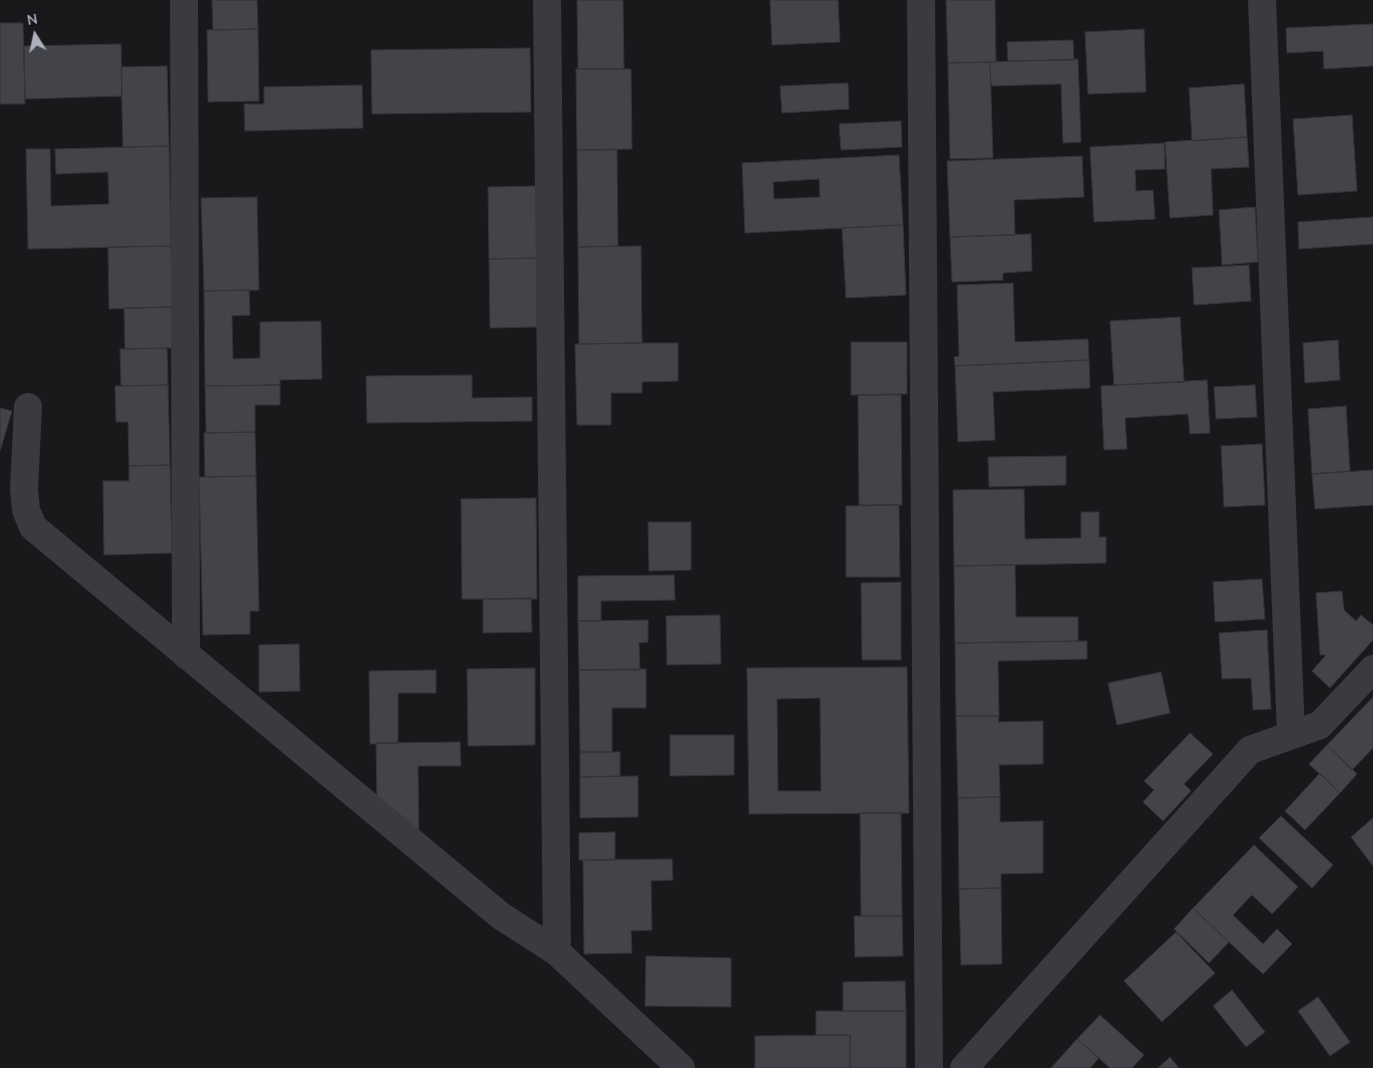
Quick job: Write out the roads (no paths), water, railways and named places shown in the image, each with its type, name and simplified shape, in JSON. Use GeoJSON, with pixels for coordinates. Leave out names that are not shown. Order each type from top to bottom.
{"type":"FeatureCollection","features":[{"type":"Feature","properties":{"kind":"street"},"geometry":{"type":"LineString","coordinates":[[184,0],[186,655]]}},
{"type":"Feature","properties":{"kind":"street"},"geometry":{"type":"LineString","coordinates":[[547,0],[557,952]]}},
{"type":"Feature","properties":{"kind":"street"},"geometry":{"type":"LineString","coordinates":[[922,0],[929,1068]]}},
{"type":"Feature","properties":{"kind":"street"},"geometry":{"type":"LineString","coordinates":[[1262,0],[1291,735]]}},
{"type":"Feature","properties":{"kind":"street"},"geometry":{"type":"LineString","coordinates":[[28,407],[24,489],[26,510],[34,527],[501,916],[557,952],[681,1068]]}},
{"type":"Feature","properties":{"kind":"street"},"geometry":{"type":"LineString","coordinates":[[964,1068],[1250,750],[1320,725],[1373,668]]}}]}
